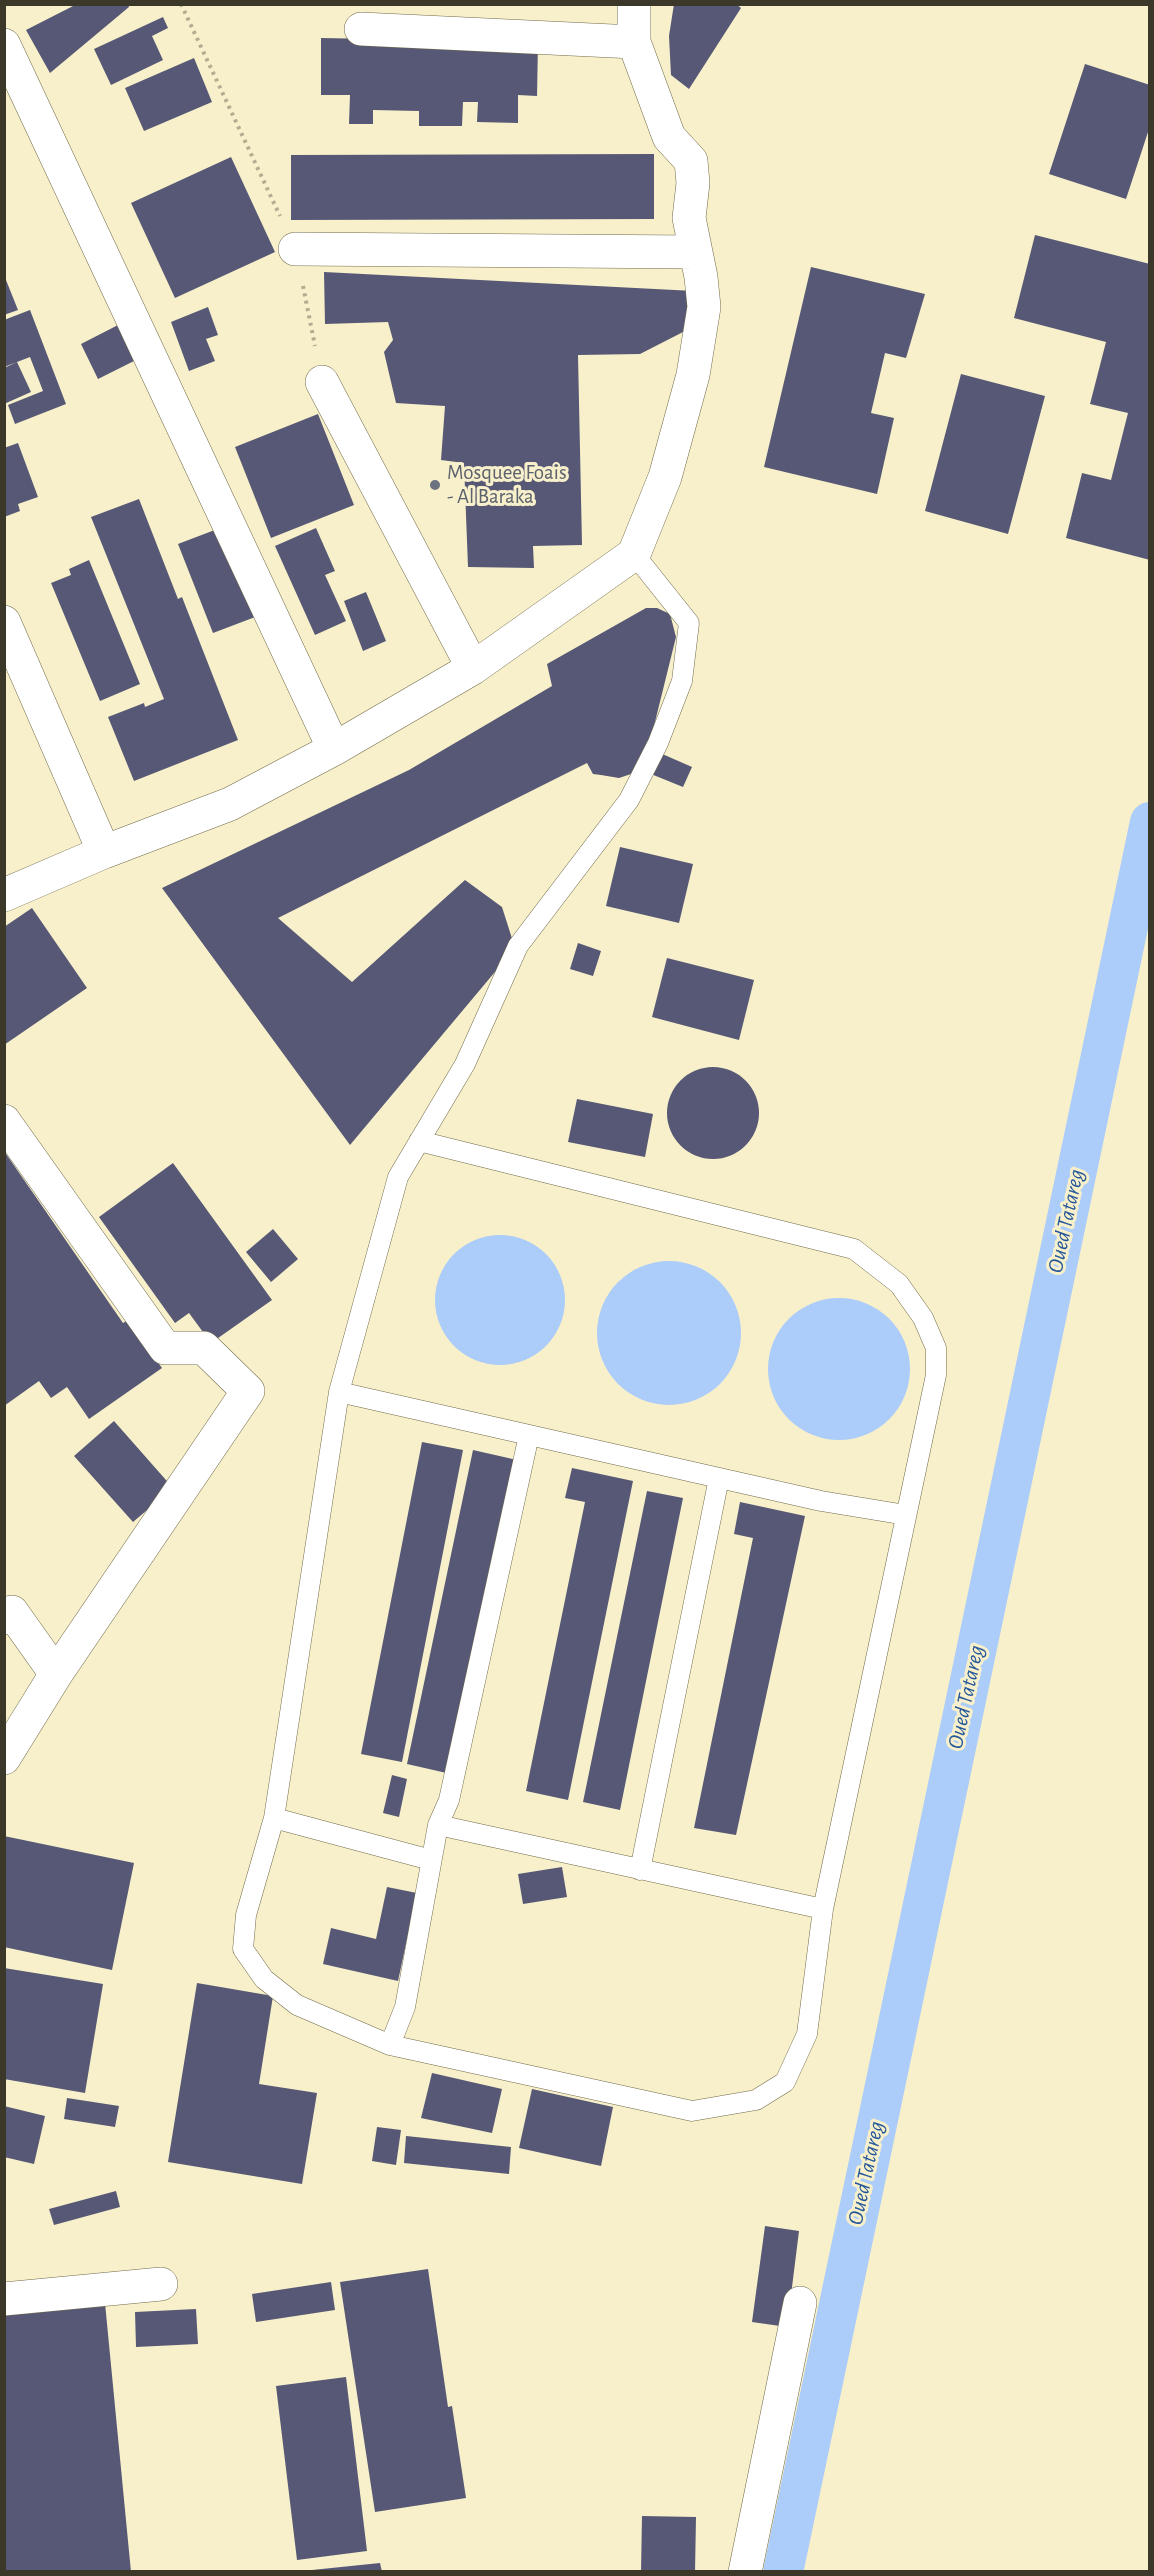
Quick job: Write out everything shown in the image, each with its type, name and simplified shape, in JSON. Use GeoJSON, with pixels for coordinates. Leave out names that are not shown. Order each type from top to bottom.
{"type":"FeatureCollection","features":[{"type":"Feature","properties":{"kind":"street"},"geometry":{"type":"LineString","coordinates":[[4,895],[105,852],[230,804],[334,749],[473,668],[634,554],[664,477],[693,375],[704,307],[701,277],[689,218],[693,183],[691,162],[669,137],[634,42],[634,4]]}},
{"type":"Feature","properties":{"kind":"street"},"geometry":{"type":"LineString","coordinates":[[361,29],[634,42]]}},
{"type":"Feature","properties":{"kind":"street"},"geometry":{"type":"LineString","coordinates":[[4,45],[334,749]]}},
{"type":"Feature","properties":{"kind":"street"},"geometry":{"type":"LineString","coordinates":[[295,249],[696,252]]}},
{"type":"Feature","properties":{"kind":"street"},"geometry":{"type":"LineString","coordinates":[[322,382],[473,668]]}},
{"type":"Feature","properties":{"kind":"street"},"geometry":{"type":"LineString","coordinates":[[4,622],[105,852]]}},
{"type":"Feature","properties":{"kind":"street"},"geometry":{"type":"LineString","coordinates":[[4,1121],[165,1348],[204,1348],[248,1391],[56,1674],[4,1758]]}},
{"type":"Feature","properties":{"kind":"street"},"geometry":{"type":"LineString","coordinates":[[4,1618],[12,1612],[56,1674]]}},
{"type":"Feature","properties":{"kind":"street"},"geometry":{"type":"LineString","coordinates":[[4,2299],[161,2284]]}},
{"type":"Feature","properties":{"kind":"street"},"geometry":{"type":"LineString","coordinates":[[746,2571],[800,2303]]}},
{"type":"Feature","properties":{"kind":"lane"},"geometry":{"type":"LineString","coordinates":[[419,1141],[854,1249],[899,1284],[923,1318],[936,1348],[936,1374],[823,1909],[807,2034],[785,2082],[756,2100],[692,2110],[390,2045],[297,2005],[264,1979],[243,1949],[246,1915],[274,1818],[339,1392],[398,1177],[419,1141],[465,1064],[518,946],[629,800],[658,743],[682,681],[689,623],[634,554]]}},
{"type":"Feature","properties":{"kind":"lane"},"geometry":{"type":"LineString","coordinates":[[339,1392],[821,1501],[906,1515]]}},
{"type":"Feature","properties":{"kind":"lane"},"geometry":{"type":"LineString","coordinates":[[390,2045],[405,2007],[438,1825],[449,1800],[529,1435]]}},
{"type":"Feature","properties":{"kind":"lane"},"geometry":{"type":"LineString","coordinates":[[640,1870],[719,1478]]}},
{"type":"Feature","properties":{"kind":"lane"},"geometry":{"type":"LineString","coordinates":[[274,1818],[431,1860]]}},
{"type":"Feature","properties":{"kind":"lane"},"geometry":{"type":"LineString","coordinates":[[438,1825],[823,1909]]}},
{"type":"Feature","properties":{"kind":"path"},"geometry":{"type":"LineString","coordinates":[[181,4],[295,249],[322,382]]}},
{"type":"Feature","properties":{"kind":"water"},"geometry":{"type":"Polygon","coordinates":[[[500,1235],[525,1240],[546,1254],[560,1275],[565,1300],[560,1325],[546,1346],[525,1360],[500,1365],[475,1360],[454,1346],[440,1325],[435,1300],[440,1275],[454,1254],[475,1240],[500,1235]]]}},
{"type":"Feature","properties":{"kind":"water"},"geometry":{"type":"Polygon","coordinates":[[[669,1261],[697,1266],[720,1282],[736,1305],[741,1333],[736,1361],[720,1384],[697,1400],[669,1405],[641,1400],[618,1384],[602,1361],[597,1333],[602,1305],[618,1282],[641,1266],[669,1261]]]}},
{"type":"Feature","properties":{"kind":"water"},"geometry":{"type":"Polygon","coordinates":[[[839,1298],[866,1303],[889,1319],[905,1342],[910,1369],[905,1396],[889,1419],[866,1435],[839,1440],[812,1435],[789,1419],[773,1396],[768,1369],[773,1342],[789,1319],[812,1303],[839,1298]]]}},
{"type":"Feature","properties":{"kind":"building"},"geometry":{"type":"Polygon","coordinates":[[[77,4],[128,4],[129,7],[50,73],[26,30],[77,4]]]}},
{"type":"Feature","properties":{"kind":"building"},"geometry":{"type":"Polygon","coordinates":[[[674,4],[736,4],[741,8],[689,89],[671,75],[669,36],[674,4]]]}},
{"type":"Feature","properties":{"kind":"building"},"geometry":{"type":"Polygon","coordinates":[[[163,17],[168,28],[152,36],[163,60],[111,85],[94,49],[163,17]]]}},
{"type":"Feature","properties":{"kind":"building"},"geometry":{"type":"Polygon","coordinates":[[[321,38],[538,42],[537,96],[518,95],[518,123],[477,122],[478,102],[463,102],[462,126],[419,126],[419,111],[373,110],[373,124],[349,124],[350,95],[321,95],[321,38]]]}},
{"type":"Feature","properties":{"kind":"building"},"geometry":{"type":"Polygon","coordinates":[[[194,58],[212,102],[144,131],[125,88],[194,58]]]}},
{"type":"Feature","properties":{"kind":"building"},"geometry":{"type":"Polygon","coordinates":[[[1085,64],[1150,85],[1150,126],[1126,199],[1049,174],[1085,64]]]}},
{"type":"Feature","properties":{"kind":"building"},"geometry":{"type":"Polygon","coordinates":[[[654,154],[654,219],[291,220],[291,155],[654,154]]]}},
{"type":"Feature","properties":{"kind":"building"},"geometry":{"type":"Polygon","coordinates":[[[231,157],[275,252],[175,298],[131,203],[231,157]]]}},
{"type":"Feature","properties":{"kind":"building"},"geometry":{"type":"Polygon","coordinates":[[[1035,235],[1150,264],[1150,560],[1066,538],[1082,473],[1111,480],[1128,413],[1090,404],[1106,342],[1014,318],[1035,235]]]}},
{"type":"Feature","properties":{"kind":"building"},"geometry":{"type":"Polygon","coordinates":[[[811,267],[925,294],[906,358],[885,353],[871,413],[894,418],[877,494],[764,467],[811,267]]]}},
{"type":"Feature","properties":{"kind":"building"},"geometry":{"type":"Polygon","coordinates":[[[324,272],[694,291],[685,331],[640,354],[578,355],[582,545],[533,546],[534,568],[468,567],[464,463],[441,460],[445,406],[396,403],[384,352],[393,340],[388,322],[325,324],[324,272]]]}},
{"type":"Feature","properties":{"kind":"building"},"geometry":{"type":"Polygon","coordinates":[[[4,275],[18,310],[4,315],[4,275]]]}},
{"type":"Feature","properties":{"kind":"building"},"geometry":{"type":"Polygon","coordinates":[[[208,307],[218,335],[206,339],[215,361],[189,371],[171,322],[208,307]]]}},
{"type":"Feature","properties":{"kind":"building"},"geometry":{"type":"Polygon","coordinates":[[[30,310],[66,404],[15,424],[8,405],[43,391],[30,357],[4,367],[4,320],[30,310]]]}},
{"type":"Feature","properties":{"kind":"building"},"geometry":{"type":"Polygon","coordinates":[[[120,324],[138,359],[98,379],[81,344],[120,324]]]}},
{"type":"Feature","properties":{"kind":"building"},"geometry":{"type":"Polygon","coordinates":[[[17,362],[31,392],[4,404],[4,368],[17,362]]]}},
{"type":"Feature","properties":{"kind":"building"},"geometry":{"type":"Polygon","coordinates":[[[961,374],[1045,396],[1008,534],[925,511],[961,374]]]}},
{"type":"Feature","properties":{"kind":"building"},"geometry":{"type":"Polygon","coordinates":[[[318,414],[354,505],[271,538],[235,447],[318,414]]]}},
{"type":"Feature","properties":{"kind":"building"},"geometry":{"type":"Polygon","coordinates":[[[18,443],[38,497],[18,504],[20,511],[4,517],[4,448],[18,443]]]}},
{"type":"Feature","properties":{"kind":"building"},"geometry":{"type":"Polygon","coordinates":[[[139,499],[178,599],[182,597],[238,740],[134,781],[108,717],[144,703],[145,707],[164,699],[91,517],[139,499]]]}},
{"type":"Feature","properties":{"kind":"building"},"geometry":{"type":"Polygon","coordinates":[[[220,528],[263,614],[213,633],[178,544],[220,528]]]}},
{"type":"Feature","properties":{"kind":"building"},"geometry":{"type":"Polygon","coordinates":[[[316,528],[335,571],[325,575],[346,621],[315,635],[275,546],[316,528]]]}},
{"type":"Feature","properties":{"kind":"building"},"geometry":{"type":"Polygon","coordinates":[[[89,560],[140,684],[100,701],[51,583],[71,575],[69,569],[89,560]]]}},
{"type":"Feature","properties":{"kind":"building"},"geometry":{"type":"Polygon","coordinates":[[[366,592],[386,641],[363,651],[344,601],[366,592]]]}},
{"type":"Feature","properties":{"kind":"building"},"geometry":{"type":"Polygon","coordinates":[[[646,608],[657,608],[670,614],[676,637],[653,730],[649,760],[634,773],[619,778],[593,774],[587,763],[278,918],[352,982],[465,880],[502,907],[515,948],[350,1145],[162,888],[409,770],[552,686],[547,664],[646,608]]]}},
{"type":"Feature","properties":{"kind":"building"},"geometry":{"type":"Polygon","coordinates":[[[660,753],[692,767],[683,787],[651,774],[660,753]]]}},
{"type":"Feature","properties":{"kind":"building"},"geometry":{"type":"Polygon","coordinates":[[[620,847],[693,864],[679,923],[606,906],[620,847]]]}},
{"type":"Feature","properties":{"kind":"building"},"geometry":{"type":"Polygon","coordinates":[[[32,908],[87,988],[4,1045],[4,927],[32,908]]]}},
{"type":"Feature","properties":{"kind":"building"},"geometry":{"type":"Polygon","coordinates":[[[578,943],[601,951],[593,976],[570,969],[578,943]]]}},
{"type":"Feature","properties":{"kind":"building"},"geometry":{"type":"Polygon","coordinates":[[[667,958],[754,980],[739,1040],[652,1017],[667,958]]]}},
{"type":"Feature","properties":{"kind":"building"},"geometry":{"type":"Polygon","coordinates":[[[713,1067],[731,1070],[746,1080],[756,1095],[759,1113],[756,1131],[746,1146],[731,1156],[713,1159],[695,1156],[680,1146],[670,1131],[667,1113],[670,1095],[680,1080],[695,1070],[713,1067]]]}},
{"type":"Feature","properties":{"kind":"building"},"geometry":{"type":"Polygon","coordinates":[[[577,1099],[653,1114],[645,1157],[568,1142],[577,1099]]]}},
{"type":"Feature","properties":{"kind":"building"},"geometry":{"type":"Polygon","coordinates":[[[4,1151],[123,1323],[128,1320],[162,1368],[89,1419],[67,1387],[51,1398],[39,1381],[4,1406],[4,1151]]]}},
{"type":"Feature","properties":{"kind":"building"},"geometry":{"type":"Polygon","coordinates":[[[173,1163],[272,1300],[211,1343],[189,1313],[175,1323],[99,1217],[173,1163]]]}},
{"type":"Feature","properties":{"kind":"building"},"geometry":{"type":"Polygon","coordinates":[[[273,1229],[298,1259],[271,1282],[246,1252],[273,1229]]]}},
{"type":"Feature","properties":{"kind":"building"},"geometry":{"type":"Polygon","coordinates":[[[114,1421],[173,1488],[133,1522],[74,1456],[114,1421]]]}},
{"type":"Feature","properties":{"kind":"building"},"geometry":{"type":"Polygon","coordinates":[[[422,1442],[463,1450],[402,1762],[361,1754],[422,1442]]]}},
{"type":"Feature","properties":{"kind":"building"},"geometry":{"type":"Polygon","coordinates":[[[473,1450],[517,1460],[451,1774],[407,1764],[473,1450]]]}},
{"type":"Feature","properties":{"kind":"building"},"geometry":{"type":"Polygon","coordinates":[[[572,1468],[633,1481],[568,1800],[526,1791],[585,1502],[565,1498],[572,1468]]]}},
{"type":"Feature","properties":{"kind":"building"},"geometry":{"type":"Polygon","coordinates":[[[647,1491],[683,1498],[620,1810],[583,1802],[647,1491]]]}},
{"type":"Feature","properties":{"kind":"building"},"geometry":{"type":"Polygon","coordinates":[[[740,1502],[805,1516],[736,1835],[694,1828],[753,1538],[734,1534],[740,1502]]]}},
{"type":"Feature","properties":{"kind":"building"},"geometry":{"type":"Polygon","coordinates":[[[392,1775],[407,1779],[399,1817],[383,1813],[392,1775]]]}},
{"type":"Feature","properties":{"kind":"building"},"geometry":{"type":"Polygon","coordinates":[[[4,1836],[134,1863],[112,1970],[4,1947],[4,1836]]]}},
{"type":"Feature","properties":{"kind":"building"},"geometry":{"type":"Polygon","coordinates":[[[562,1867],[567,1897],[523,1904],[518,1874],[562,1867]]]}},
{"type":"Feature","properties":{"kind":"building"},"geometry":{"type":"Polygon","coordinates":[[[387,1887],[417,1893],[398,1981],[323,1964],[331,1928],[376,1939],[387,1887]]]}},
{"type":"Feature","properties":{"kind":"building"},"geometry":{"type":"Polygon","coordinates":[[[4,1968],[103,1984],[85,2093],[4,2079],[4,1968]]]}},
{"type":"Feature","properties":{"kind":"building"},"geometry":{"type":"Polygon","coordinates":[[[197,1983],[273,1996],[259,2084],[317,2093],[302,2184],[168,2162],[197,1983]]]}},
{"type":"Feature","properties":{"kind":"building"},"geometry":{"type":"Polygon","coordinates":[[[432,2073],[502,2089],[492,2133],[421,2118],[432,2073]]]}},
{"type":"Feature","properties":{"kind":"building"},"geometry":{"type":"Polygon","coordinates":[[[532,2089],[613,2107],[601,2166],[519,2148],[532,2089]]]}},
{"type":"Feature","properties":{"kind":"building"},"geometry":{"type":"Polygon","coordinates":[[[67,2098],[119,2106],[115,2127],[64,2119],[67,2098]]]}},
{"type":"Feature","properties":{"kind":"building"},"geometry":{"type":"Polygon","coordinates":[[[4,2106],[45,2116],[34,2164],[4,2157],[4,2106]]]}},
{"type":"Feature","properties":{"kind":"building"},"geometry":{"type":"Polygon","coordinates":[[[377,2127],[401,2130],[396,2165],[372,2161],[377,2127]]]}},
{"type":"Feature","properties":{"kind":"building"},"geometry":{"type":"Polygon","coordinates":[[[406,2136],[511,2147],[509,2174],[404,2163],[406,2136]]]}},
{"type":"Feature","properties":{"kind":"building"},"geometry":{"type":"Polygon","coordinates":[[[116,2191],[120,2207],[54,2225],[49,2209],[116,2191]]]}},
{"type":"Feature","properties":{"kind":"building"},"geometry":{"type":"Polygon","coordinates":[[[765,2226],[799,2231],[787,2327],[752,2322],[765,2226]]]}},
{"type":"Feature","properties":{"kind":"building"},"geometry":{"type":"Polygon","coordinates":[[[428,2269],[448,2407],[452,2406],[466,2498],[375,2512],[340,2282],[428,2269]]]}},
{"type":"Feature","properties":{"kind":"building"},"geometry":{"type":"Polygon","coordinates":[[[331,2282],[335,2310],[256,2322],[252,2294],[331,2282]]]}},
{"type":"Feature","properties":{"kind":"building"},"geometry":{"type":"Polygon","coordinates":[[[105,2303],[131,2572],[4,2572],[4,2314],[105,2303]]]}},
{"type":"Feature","properties":{"kind":"building"},"geometry":{"type":"Polygon","coordinates":[[[196,2309],[198,2344],[136,2347],[135,2312],[196,2309]]]}},
{"type":"Feature","properties":{"kind":"building"},"geometry":{"type":"Polygon","coordinates":[[[346,2377],[367,2551],[297,2560],[276,2386],[346,2377]]]}},
{"type":"Feature","properties":{"kind":"building"},"geometry":{"type":"Polygon","coordinates":[[[642,2516],[696,2517],[695,2572],[641,2572],[642,2516]]]}},
{"type":"Feature","properties":{"kind":"building"},"geometry":{"type":"Polygon","coordinates":[[[380,2563],[382,2572],[312,2572],[312,2570],[380,2563]]]}},
{"type":"Feature","properties":{"kind":"waterway","name":"Oued Tatareg"},"geometry":{"type":"LineString","coordinates":[[783,2572],[1150,822]]}},
{"type":"Feature","properties":{"kind":"place","name":"Mosquee Foais - Al Baraka"},"geometry":{"type":"Point","coordinates":[435,485]}}]}
